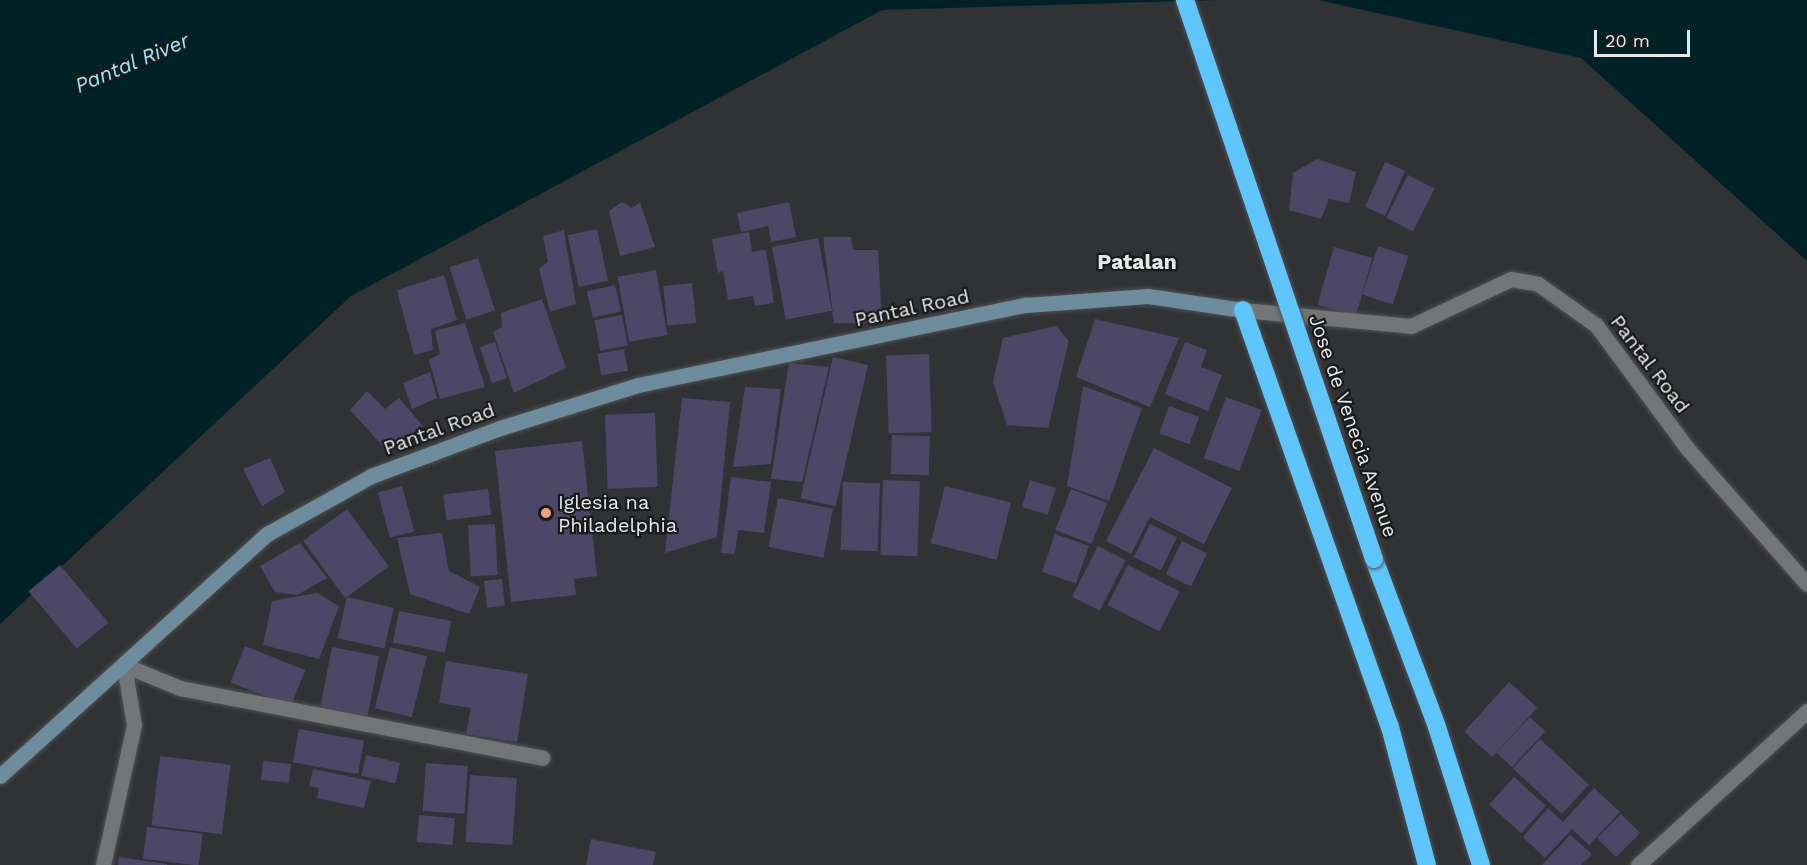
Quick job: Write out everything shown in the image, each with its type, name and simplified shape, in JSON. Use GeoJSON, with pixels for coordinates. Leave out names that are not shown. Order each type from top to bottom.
{"type":"FeatureCollection","features":[{"type":"Feature","properties":{"kind":"highway","name":"Jose de Venecia Avenue"},"geometry":{"type":"LineString","coordinates":[[1185,0],[1374,559],[1437,727],[1481,865]]}},
{"type":"Feature","properties":{"kind":"highway"},"geometry":{"type":"LineString","coordinates":[[1243,310],[1390,728],[1427,865]]}},
{"type":"Feature","properties":{"kind":"street","name":"Pantal Road"},"geometry":{"type":"LineString","coordinates":[[0,776],[267,534],[371,476],[500,428],[638,385],[1026,305],[1148,296],[1243,310],[1411,326],[1511,279],[1538,284],[1596,325],[1687,448],[1807,584]]}},
{"type":"Feature","properties":{"kind":"street"},"geometry":{"type":"LineString","coordinates":[[124,665],[180,688],[542,758]]}},
{"type":"Feature","properties":{"kind":"street"},"geometry":{"type":"LineString","coordinates":[[103,865],[134,725],[124,665]]}},
{"type":"Feature","properties":{"kind":"street"},"geometry":{"type":"LineString","coordinates":[[1638,865],[1807,711]]}},
{"type":"Feature","properties":{"kind":"water","name":"Pantal River"},"geometry":{"type":"Polygon","coordinates":[[[0,0],[1220,0],[882,10],[351,296],[0,624],[0,0]]]}},
{"type":"Feature","properties":{"kind":"water"},"geometry":{"type":"Polygon","coordinates":[[[1318,0],[1807,0],[1807,261],[1581,58],[1318,0]]]}},
{"type":"Feature","properties":{"kind":"building"},"geometry":{"type":"Polygon","coordinates":[[[1317,159],[1356,172],[1349,203],[1329,199],[1321,219],[1289,210],[1293,173],[1317,159]]]}},
{"type":"Feature","properties":{"kind":"building"},"geometry":{"type":"Polygon","coordinates":[[[1385,162],[1405,171],[1385,216],[1365,207],[1385,162]]]}},
{"type":"Feature","properties":{"kind":"building"},"geometry":{"type":"Polygon","coordinates":[[[1408,175],[1435,189],[1413,231],[1386,218],[1408,175]]]}},
{"type":"Feature","properties":{"kind":"building"},"geometry":{"type":"Polygon","coordinates":[[[622,202],[632,208],[640,202],[655,247],[620,256],[609,211],[622,202]]]}},
{"type":"Feature","properties":{"kind":"building"},"geometry":{"type":"Polygon","coordinates":[[[789,202],[796,237],[771,242],[768,226],[741,232],[737,213],[789,202]]]}},
{"type":"Feature","properties":{"kind":"building"},"geometry":{"type":"Polygon","coordinates":[[[597,229],[608,281],[579,287],[568,235],[597,229]]]}},
{"type":"Feature","properties":{"kind":"building"},"geometry":{"type":"Polygon","coordinates":[[[564,230],[576,304],[550,312],[539,269],[548,262],[543,236],[564,230]]]}},
{"type":"Feature","properties":{"kind":"building"},"geometry":{"type":"Polygon","coordinates":[[[749,232],[752,252],[766,250],[774,303],[755,306],[753,296],[728,300],[723,271],[718,273],[712,239],[749,232]]]}},
{"type":"Feature","properties":{"kind":"building"},"geometry":{"type":"Polygon","coordinates":[[[823,237],[851,237],[853,250],[878,250],[882,323],[834,323],[823,237]]]}},
{"type":"Feature","properties":{"kind":"building"},"geometry":{"type":"Polygon","coordinates":[[[818,238],[832,311],[786,320],[772,247],[818,238]]]}},
{"type":"Feature","properties":{"kind":"building"},"geometry":{"type":"Polygon","coordinates":[[[1378,246],[1408,256],[1393,304],[1362,295],[1378,246]]]}},
{"type":"Feature","properties":{"kind":"building"},"geometry":{"type":"Polygon","coordinates":[[[1334,247],[1372,258],[1356,316],[1317,305],[1334,247]]]}},
{"type":"Feature","properties":{"kind":"building"},"geometry":{"type":"Polygon","coordinates":[[[478,258],[495,310],[466,320],[449,267],[478,258]]]}},
{"type":"Feature","properties":{"kind":"building"},"geometry":{"type":"Polygon","coordinates":[[[656,270],[667,335],[629,342],[618,277],[656,270]]]}},
{"type":"Feature","properties":{"kind":"building"},"geometry":{"type":"Polygon","coordinates":[[[444,275],[457,320],[431,329],[433,350],[414,355],[397,290],[444,275]]]}},
{"type":"Feature","properties":{"kind":"building"},"geometry":{"type":"Polygon","coordinates":[[[692,283],[696,323],[667,326],[663,286],[692,283]]]}},
{"type":"Feature","properties":{"kind":"building"},"geometry":{"type":"Polygon","coordinates":[[[615,285],[621,311],[593,318],[587,292],[615,285]]]}},
{"type":"Feature","properties":{"kind":"building"},"geometry":{"type":"Polygon","coordinates":[[[542,299],[566,368],[514,393],[493,332],[502,327],[501,313],[542,299]]]}},
{"type":"Feature","properties":{"kind":"building"},"geometry":{"type":"Polygon","coordinates":[[[622,315],[628,345],[600,351],[595,320],[622,315]]]}},
{"type":"Feature","properties":{"kind":"building"},"geometry":{"type":"Polygon","coordinates":[[[1095,319],[1179,338],[1150,407],[1076,377],[1095,319]]]}},
{"type":"Feature","properties":{"kind":"building"},"geometry":{"type":"Polygon","coordinates":[[[465,323],[485,387],[440,399],[429,360],[440,354],[435,331],[465,323]]]}},
{"type":"Feature","properties":{"kind":"building"},"geometry":{"type":"Polygon","coordinates":[[[1056,326],[1069,341],[1048,428],[1007,425],[993,382],[1003,338],[1056,326]]]}},
{"type":"Feature","properties":{"kind":"building"},"geometry":{"type":"Polygon","coordinates":[[[495,342],[507,378],[492,383],[480,347],[495,342]]]}},
{"type":"Feature","properties":{"kind":"building"},"geometry":{"type":"Polygon","coordinates":[[[1185,342],[1207,350],[1201,367],[1222,375],[1208,411],[1165,394],[1185,342]]]}},
{"type":"Feature","properties":{"kind":"building"},"geometry":{"type":"Polygon","coordinates":[[[624,349],[628,371],[601,375],[597,354],[624,349]]]}},
{"type":"Feature","properties":{"kind":"building"},"geometry":{"type":"Polygon","coordinates":[[[929,354],[932,432],[889,433],[886,356],[929,354]]]}},
{"type":"Feature","properties":{"kind":"building"},"geometry":{"type":"Polygon","coordinates":[[[833,357],[868,365],[835,506],[800,498],[833,357]]]}},
{"type":"Feature","properties":{"kind":"building"},"geometry":{"type":"Polygon","coordinates":[[[789,363],[829,367],[802,482],[771,479],[789,363]]]}},
{"type":"Feature","properties":{"kind":"building"},"geometry":{"type":"Polygon","coordinates":[[[430,372],[437,398],[412,409],[403,383],[430,372]]]}},
{"type":"Feature","properties":{"kind":"building"},"geometry":{"type":"Polygon","coordinates":[[[1083,386],[1142,408],[1109,501],[1067,486],[1083,386]]]}},
{"type":"Feature","properties":{"kind":"building"},"geometry":{"type":"Polygon","coordinates":[[[745,387],[781,389],[771,464],[733,467],[745,387]]]}},
{"type":"Feature","properties":{"kind":"building"},"geometry":{"type":"Polygon","coordinates":[[[367,391],[385,409],[399,398],[423,426],[389,453],[350,410],[367,391]]]}},
{"type":"Feature","properties":{"kind":"building"},"geometry":{"type":"Polygon","coordinates":[[[1226,397],[1262,410],[1239,471],[1204,458],[1226,397]]]}},
{"type":"Feature","properties":{"kind":"building"},"geometry":{"type":"Polygon","coordinates":[[[682,398],[730,402],[717,537],[665,553],[682,398]]]}},
{"type":"Feature","properties":{"kind":"building"},"geometry":{"type":"Polygon","coordinates":[[[1169,406],[1199,417],[1189,444],[1159,433],[1169,406]]]}},
{"type":"Feature","properties":{"kind":"building"},"geometry":{"type":"Polygon","coordinates":[[[655,413],[658,487],[608,489],[605,415],[655,413]]]}},
{"type":"Feature","properties":{"kind":"building"},"geometry":{"type":"Polygon","coordinates":[[[892,435],[930,436],[929,475],[891,474],[892,435]]]}},
{"type":"Feature","properties":{"kind":"building","name":"Iglesia na Philadelphia"},"geometry":{"type":"Polygon","coordinates":[[[582,441],[597,576],[574,579],[576,595],[511,602],[495,451],[582,441]]]}},
{"type":"Feature","properties":{"kind":"building"},"geometry":{"type":"Polygon","coordinates":[[[1154,448],[1232,488],[1204,544],[1150,517],[1131,554],[1106,541],[1154,448]]]}},
{"type":"Feature","properties":{"kind":"building"},"geometry":{"type":"Polygon","coordinates":[[[270,458],[285,492],[262,506],[243,469],[270,458]]]}},
{"type":"Feature","properties":{"kind":"building"},"geometry":{"type":"Polygon","coordinates":[[[731,477],[771,482],[764,533],[738,530],[735,554],[721,553],[731,477]]]}},
{"type":"Feature","properties":{"kind":"building"},"geometry":{"type":"Polygon","coordinates":[[[883,480],[920,481],[917,556],[880,555],[883,480]]]}},
{"type":"Feature","properties":{"kind":"building"},"geometry":{"type":"Polygon","coordinates":[[[1030,480],[1056,488],[1048,515],[1022,507],[1030,480]]]}},
{"type":"Feature","properties":{"kind":"building"},"geometry":{"type":"Polygon","coordinates":[[[843,482],[880,483],[878,551],[841,550],[843,482]]]}},
{"type":"Feature","properties":{"kind":"building"},"geometry":{"type":"Polygon","coordinates":[[[402,486],[414,531],[390,538],[378,492],[402,486]]]}},
{"type":"Feature","properties":{"kind":"building"},"geometry":{"type":"Polygon","coordinates":[[[945,486],[1011,502],[997,560],[931,543],[945,486]]]}},
{"type":"Feature","properties":{"kind":"building"},"geometry":{"type":"Polygon","coordinates":[[[488,489],[491,515],[447,520],[443,494],[488,489]]]}},
{"type":"Feature","properties":{"kind":"building"},"geometry":{"type":"Polygon","coordinates":[[[1071,489],[1107,503],[1092,544],[1055,530],[1071,489]]]}},
{"type":"Feature","properties":{"kind":"building"},"geometry":{"type":"Polygon","coordinates":[[[778,498],[833,509],[823,558],[768,547],[778,498]]]}},
{"type":"Feature","properties":{"kind":"building"},"geometry":{"type":"Polygon","coordinates":[[[347,509],[389,566],[345,598],[303,541],[347,509]]]}},
{"type":"Feature","properties":{"kind":"building"},"geometry":{"type":"Polygon","coordinates":[[[495,524],[498,575],[471,576],[468,525],[495,524]]]}},
{"type":"Feature","properties":{"kind":"building"},"geometry":{"type":"Polygon","coordinates":[[[1150,524],[1177,537],[1161,570],[1134,557],[1150,524]]]}},
{"type":"Feature","properties":{"kind":"building"},"geometry":{"type":"Polygon","coordinates":[[[442,533],[449,571],[480,587],[469,614],[410,594],[397,538],[442,533]]]}},
{"type":"Feature","properties":{"kind":"building"},"geometry":{"type":"Polygon","coordinates":[[[1055,534],[1089,546],[1076,584],[1042,572],[1055,534]]]}},
{"type":"Feature","properties":{"kind":"building"},"geometry":{"type":"Polygon","coordinates":[[[1182,541],[1207,553],[1191,587],[1166,574],[1182,541]]]}},
{"type":"Feature","properties":{"kind":"building"},"geometry":{"type":"Polygon","coordinates":[[[300,543],[327,578],[297,595],[275,592],[260,566],[300,543]]]}},
{"type":"Feature","properties":{"kind":"building"},"geometry":{"type":"Polygon","coordinates":[[[1098,546],[1126,560],[1100,611],[1072,597],[1098,546]]]}},
{"type":"Feature","properties":{"kind":"building"},"geometry":{"type":"Polygon","coordinates":[[[60,565],[108,622],[77,649],[29,591],[60,565]]]}},
{"type":"Feature","properties":{"kind":"building"},"geometry":{"type":"Polygon","coordinates":[[[1128,565],[1180,591],[1159,631],[1108,605],[1128,565]]]}},
{"type":"Feature","properties":{"kind":"building"},"geometry":{"type":"Polygon","coordinates":[[[502,579],[505,606],[487,608],[484,581],[502,579]]]}},
{"type":"Feature","properties":{"kind":"building"},"geometry":{"type":"Polygon","coordinates":[[[317,593],[339,606],[319,659],[263,645],[272,601],[317,593]]]}},
{"type":"Feature","properties":{"kind":"building"},"geometry":{"type":"Polygon","coordinates":[[[347,597],[394,608],[384,649],[338,638],[347,597]]]}},
{"type":"Feature","properties":{"kind":"building"},"geometry":{"type":"Polygon","coordinates":[[[399,611],[451,621],[445,653],[393,642],[399,611]]]}},
{"type":"Feature","properties":{"kind":"building"},"geometry":{"type":"Polygon","coordinates":[[[245,646],[305,670],[291,707],[230,682],[245,646]]]}},
{"type":"Feature","properties":{"kind":"building"},"geometry":{"type":"Polygon","coordinates":[[[332,647],[379,656],[367,720],[320,711],[332,647]]]}},
{"type":"Feature","properties":{"kind":"building"},"geometry":{"type":"Polygon","coordinates":[[[390,647],[427,656],[412,717],[375,708],[390,647]]]}},
{"type":"Feature","properties":{"kind":"building"},"geometry":{"type":"Polygon","coordinates":[[[446,661],[528,674],[517,742],[466,734],[471,708],[439,703],[446,661]]]}},
{"type":"Feature","properties":{"kind":"building"},"geometry":{"type":"Polygon","coordinates":[[[1509,682],[1537,707],[1492,757],[1464,732],[1509,682]]]}},
{"type":"Feature","properties":{"kind":"building"},"geometry":{"type":"Polygon","coordinates":[[[1530,717],[1545,731],[1512,767],[1497,753],[1530,717]]]}},
{"type":"Feature","properties":{"kind":"building"},"geometry":{"type":"Polygon","coordinates":[[[299,729],[364,740],[358,774],[293,762],[299,729]]]}},
{"type":"Feature","properties":{"kind":"building"},"geometry":{"type":"Polygon","coordinates":[[[1540,739],[1589,785],[1562,814],[1513,768],[1540,739]]]}},
{"type":"Feature","properties":{"kind":"building"},"geometry":{"type":"Polygon","coordinates":[[[366,755],[400,763],[395,783],[361,775],[366,755]]]}},
{"type":"Feature","properties":{"kind":"building"},"geometry":{"type":"Polygon","coordinates":[[[160,756],[230,765],[222,834],[151,825],[160,756]]]}},
{"type":"Feature","properties":{"kind":"building"},"geometry":{"type":"Polygon","coordinates":[[[263,761],[291,764],[289,783],[261,780],[263,761]]]}},
{"type":"Feature","properties":{"kind":"building"},"geometry":{"type":"Polygon","coordinates":[[[426,763],[468,766],[465,814],[423,811],[426,763]]]}},
{"type":"Feature","properties":{"kind":"building"},"geometry":{"type":"Polygon","coordinates":[[[313,769],[371,781],[364,808],[317,798],[319,788],[309,786],[313,769]]]}},
{"type":"Feature","properties":{"kind":"building"},"geometry":{"type":"Polygon","coordinates":[[[470,775],[517,778],[512,845],[465,842],[470,775]]]}},
{"type":"Feature","properties":{"kind":"building"},"geometry":{"type":"Polygon","coordinates":[[[1514,777],[1546,806],[1521,833],[1489,804],[1514,777]]]}},
{"type":"Feature","properties":{"kind":"building"},"geometry":{"type":"Polygon","coordinates":[[[1594,788],[1620,812],[1589,845],[1572,829],[1545,858],[1523,837],[1548,808],[1563,822],[1594,788]]]}},
{"type":"Feature","properties":{"kind":"building"},"geometry":{"type":"Polygon","coordinates":[[[1621,814],[1640,833],[1616,857],[1597,838],[1621,814]]]}},
{"type":"Feature","properties":{"kind":"building"},"geometry":{"type":"Polygon","coordinates":[[[419,815],[455,818],[453,845],[417,842],[419,815]]]}},
{"type":"Feature","properties":{"kind":"building"},"geometry":{"type":"Polygon","coordinates":[[[147,827],[203,834],[199,865],[143,859],[147,827]]]}},
{"type":"Feature","properties":{"kind":"building"},"geometry":{"type":"Polygon","coordinates":[[[1570,835],[1592,854],[1581,865],[1542,865],[1570,835]]]}},
{"type":"Feature","properties":{"kind":"building"},"geometry":{"type":"Polygon","coordinates":[[[591,839],[656,852],[653,865],[586,865],[591,839]]]}},
{"type":"Feature","properties":{"kind":"building"},"geometry":{"type":"Polygon","coordinates":[[[119,857],[167,864],[167,865],[118,865],[119,857]]]}},
{"type":"Feature","properties":{"kind":"place","name":"Iglesia na Philadelphia"},"geometry":{"type":"Point","coordinates":[546,513]}},
{"type":"Feature","properties":{"kind":"district","name":"Patalan"},"geometry":{"type":"Point","coordinates":[1137,262]}}]}
